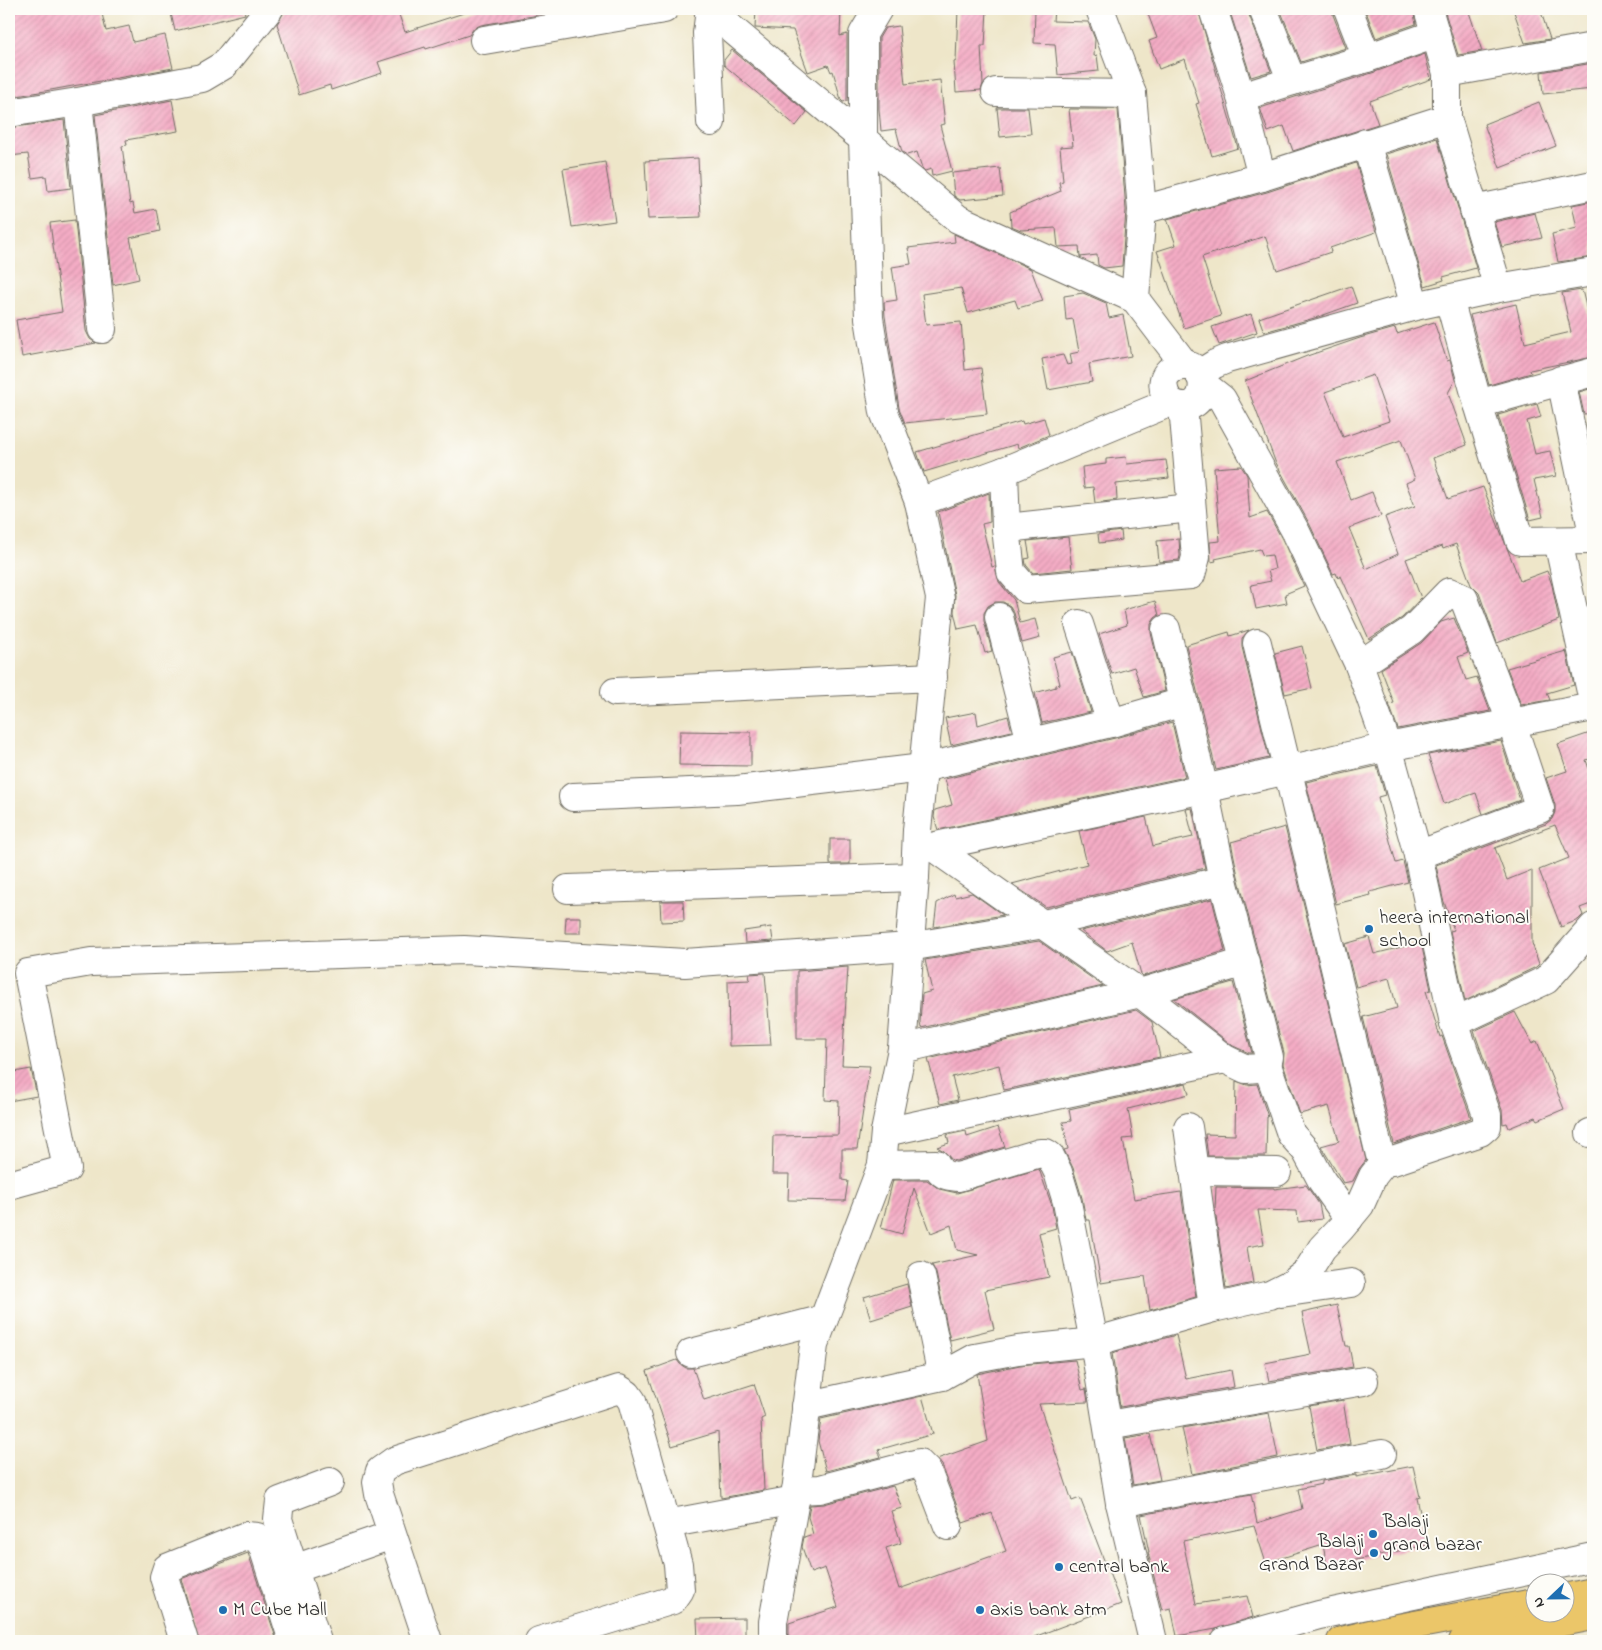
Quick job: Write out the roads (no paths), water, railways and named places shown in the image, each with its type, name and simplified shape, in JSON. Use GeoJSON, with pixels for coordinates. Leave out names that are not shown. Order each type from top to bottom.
{"type":"FeatureCollection","features":[{"type":"Feature","properties":{"kind":"main road"},"geometry":{"type":"LineString","coordinates":[[1574,1596],[1593,1592]]}},
{"type":"Feature","properties":{"kind":"main road"},"geometry":{"type":"LineString","coordinates":[[1341,1641],[1382,1631],[1524,1605]]}},
{"type":"Feature","properties":{"kind":"main road"},"geometry":{"type":"LineString","coordinates":[[1463,1641],[1593,1616]]}},
{"type":"Feature","properties":{"kind":"street"},"geometry":{"type":"LineString","coordinates":[[9,112],[78,102],[202,78],[224,65],[269,9]]}},
{"type":"Feature","properties":{"kind":"street"},"geometry":{"type":"LineString","coordinates":[[484,40],[664,9]]}},
{"type":"Feature","properties":{"kind":"street"},"geometry":{"type":"LineString","coordinates":[[709,9],[958,219],[1135,299],[1196,375],[1222,399],[1296,532],[1359,665],[1388,747],[1418,855],[1454,1023],[1487,1115],[1487,1126],[1480,1132],[1393,1161],[1385,1161]]}},
{"type":"Feature","properties":{"kind":"street"},"geometry":{"type":"LineString","coordinates":[[709,9],[707,33],[711,122]]}},
{"type":"Feature","properties":{"kind":"street"},"geometry":{"type":"LineString","coordinates":[[773,1641],[773,1622],[796,1495],[814,1345],[882,1165],[885,1132],[902,1049],[909,947],[921,858],[923,768],[940,598],[919,502],[884,412],[869,318],[863,139],[863,34],[876,9]]}},
{"type":"Feature","properties":{"kind":"street"},"geometry":{"type":"LineString","coordinates":[[1100,9],[1132,94],[1142,210],[1135,299]]}},
{"type":"Feature","properties":{"kind":"street"},"geometry":{"type":"LineString","coordinates":[[1213,9],[1241,97],[1262,177]]}},
{"type":"Feature","properties":{"kind":"street"},"geometry":{"type":"LineString","coordinates":[[1263,9],[1292,81]]}},
{"type":"Feature","properties":{"kind":"street"},"geometry":{"type":"LineString","coordinates":[[1348,9],[1367,58]]}},
{"type":"Feature","properties":{"kind":"street"},"geometry":{"type":"LineString","coordinates":[[1428,9],[1447,73],[1447,118],[1498,288]]}},
{"type":"Feature","properties":{"kind":"street"},"geometry":{"type":"LineString","coordinates":[[1241,97],[1367,58],[1436,34]]}},
{"type":"Feature","properties":{"kind":"street"},"geometry":{"type":"LineString","coordinates":[[1447,73],[1593,47]]}},
{"type":"Feature","properties":{"kind":"street"},"geometry":{"type":"LineString","coordinates":[[996,92],[1132,94]]}},
{"type":"Feature","properties":{"kind":"street"},"geometry":{"type":"LineString","coordinates":[[78,102],[102,329]]}},
{"type":"Feature","properties":{"kind":"street"},"geometry":{"type":"LineString","coordinates":[[1142,210],[1262,177],[1447,118]]}},
{"type":"Feature","properties":{"kind":"street"},"geometry":{"type":"LineString","coordinates":[[1366,143],[1415,306]]}},
{"type":"Feature","properties":{"kind":"street"},"geometry":{"type":"LineString","coordinates":[[1474,210],[1593,185]]}},
{"type":"Feature","properties":{"kind":"street"},"geometry":{"type":"LineString","coordinates":[[1004,471],[1006,528],[1011,572],[1026,589],[1191,575],[1196,557],[1177,404],[1163,391],[1164,378],[1173,368],[1196,375],[1215,364],[1227,360],[1415,306],[1498,288],[1593,272]]}},
{"type":"Feature","properties":{"kind":"street"},"geometry":{"type":"LineString","coordinates":[[1449,299],[1478,404],[1520,541],[1593,540]]}},
{"type":"Feature","properties":{"kind":"street"},"geometry":{"type":"LineString","coordinates":[[1478,404],[1593,372]]}},
{"type":"Feature","properties":{"kind":"street"},"geometry":{"type":"LineString","coordinates":[[919,502],[1177,404],[1196,402],[1203,391],[1196,375]]}},
{"type":"Feature","properties":{"kind":"street"},"geometry":{"type":"LineString","coordinates":[[1561,380],[1593,534]]}},
{"type":"Feature","properties":{"kind":"street"},"geometry":{"type":"LineString","coordinates":[[1006,528],[1191,508]]}},
{"type":"Feature","properties":{"kind":"street"},"geometry":{"type":"LineString","coordinates":[[1558,541],[1585,628],[1593,702]]}},
{"type":"Feature","properties":{"kind":"street"},"geometry":{"type":"LineString","coordinates":[[1359,665],[1412,630],[1449,592],[1464,599],[1512,724],[1540,809],[1418,855]]}},
{"type":"Feature","properties":{"kind":"street"},"geometry":{"type":"LineString","coordinates":[[999,617],[1031,742]]}},
{"type":"Feature","properties":{"kind":"street"},"geometry":{"type":"LineString","coordinates":[[1079,624],[1111,723]]}},
{"type":"Feature","properties":{"kind":"street"},"geometry":{"type":"LineString","coordinates":[[1166,629],[1204,789],[1223,880],[1269,1057],[1267,1065],[1291,1134],[1306,1151],[1322,1181],[1349,1219]]}},
{"type":"Feature","properties":{"kind":"street"},"geometry":{"type":"LineString","coordinates":[[1257,644],[1380,1155],[1385,1161]]}},
{"type":"Feature","properties":{"kind":"street"},"geometry":{"type":"LineString","coordinates":[[615,692],[933,676]]}},
{"type":"Feature","properties":{"kind":"street"},"geometry":{"type":"LineString","coordinates":[[573,797],[737,790],[923,768],[1111,723],[1183,702]]}},
{"type":"Feature","properties":{"kind":"street"},"geometry":{"type":"LineString","coordinates":[[568,889],[921,858],[1204,789],[1388,747],[1593,707]]}},
{"type":"Feature","properties":{"kind":"street"},"geometry":{"type":"LineString","coordinates":[[921,858],[1044,924],[1140,993],[1225,1058],[1246,1069],[1267,1065]]}},
{"type":"Feature","properties":{"kind":"street"},"geometry":{"type":"LineString","coordinates":[[9,1184],[67,1169],[28,973],[91,962],[464,950],[684,963],[909,947],[1044,924],[1223,880]]}},
{"type":"Feature","properties":{"kind":"street"},"geometry":{"type":"LineString","coordinates":[[1454,1023],[1546,980],[1593,926]]}},
{"type":"Feature","properties":{"kind":"street"},"geometry":{"type":"LineString","coordinates":[[902,1049],[1140,993],[1245,962]]}},
{"type":"Feature","properties":{"kind":"street"},"geometry":{"type":"LineString","coordinates":[[885,1132],[1225,1058]]}},
{"type":"Feature","properties":{"kind":"street"},"geometry":{"type":"LineString","coordinates":[[1188,1127],[1213,1308]]}},
{"type":"Feature","properties":{"kind":"street"},"geometry":{"type":"LineString","coordinates":[[882,1165],[936,1164],[946,1176],[958,1177],[1040,1153],[1046,1153],[1050,1156],[1058,1172],[1067,1202],[1094,1342],[1120,1503],[1152,1641]]}},
{"type":"Feature","properties":{"kind":"street"},"geometry":{"type":"LineString","coordinates":[[1270,1295],[1290,1285],[1307,1272],[1322,1248],[1360,1205],[1373,1176],[1385,1161]]}},
{"type":"Feature","properties":{"kind":"street"},"geometry":{"type":"LineString","coordinates":[[1194,1171],[1277,1172]]}},
{"type":"Feature","properties":{"kind":"street"},"geometry":{"type":"LineString","coordinates":[[921,1276],[942,1376]]}},
{"type":"Feature","properties":{"kind":"street"},"geometry":{"type":"LineString","coordinates":[[806,1406],[942,1376],[975,1358],[1018,1350],[1094,1342],[1213,1308],[1270,1295],[1351,1284]]}},
{"type":"Feature","properties":{"kind":"street"},"geometry":{"type":"LineString","coordinates":[[691,1354],[824,1319]]}},
{"type":"Feature","properties":{"kind":"street"},"geometry":{"type":"LineString","coordinates":[[1108,1425],[1364,1380]]}},
{"type":"Feature","properties":{"kind":"street"},"geometry":{"type":"LineString","coordinates":[[428,1641],[379,1494],[377,1482],[380,1471],[394,1462],[619,1389],[627,1394],[632,1401],[678,1564],[680,1590],[673,1600],[539,1641]]}},
{"type":"Feature","properties":{"kind":"street"},"geometry":{"type":"LineString","coordinates":[[1120,1503],[1382,1454]]}},
{"type":"Feature","properties":{"kind":"street"},"geometry":{"type":"LineString","coordinates":[[667,1524],[796,1495],[919,1464],[927,1470],[948,1526]]}},
{"type":"Feature","properties":{"kind":"street"},"geometry":{"type":"LineString","coordinates":[[317,1641],[278,1519],[280,1501],[330,1482]]}},
{"type":"Feature","properties":{"kind":"street"},"geometry":{"type":"LineString","coordinates":[[184,1641],[164,1577],[166,1568],[246,1536],[257,1537],[262,1547],[294,1641]]}},
{"type":"Feature","properties":{"kind":"street"},"geometry":{"type":"LineString","coordinates":[[294,1569],[383,1538]]}},
{"type":"Feature","properties":{"kind":"street"},"geometry":{"type":"LineString","coordinates":[[1224,1641],[1319,1615],[1593,1557]]}},
{"type":"Feature","properties":{"kind":"place","name":"heera international school"},"geometry":{"type":"Point","coordinates":[1369,929]}},
{"type":"Feature","properties":{"kind":"place","name":"Balaji grand bazar"},"geometry":{"type":"Point","coordinates":[1373,1534]}},
{"type":"Feature","properties":{"kind":"place","name":"Balaji Grand Bazar"},"geometry":{"type":"Point","coordinates":[1374,1553]}},
{"type":"Feature","properties":{"kind":"place","name":"central bank"},"geometry":{"type":"Point","coordinates":[1059,1567]}},
{"type":"Feature","properties":{"kind":"place","name":"M Cube Mall"},"geometry":{"type":"Point","coordinates":[223,1610]}},
{"type":"Feature","properties":{"kind":"place","name":"axis bank atm"},"geometry":{"type":"Point","coordinates":[980,1610]}}]}
